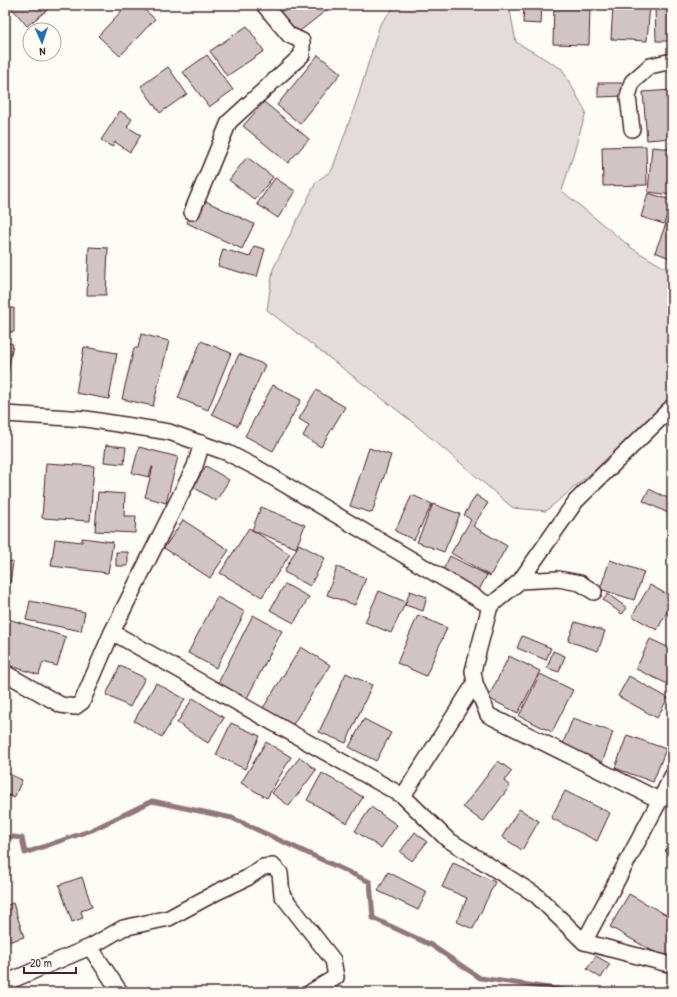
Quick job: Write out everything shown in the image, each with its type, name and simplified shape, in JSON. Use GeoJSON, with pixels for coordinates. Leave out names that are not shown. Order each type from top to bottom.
{"type":"FeatureCollection","features":[{"type":"Feature","properties":{"kind":"street"},"geometry":{"type":"LineString","coordinates":[[192,212],[229,122],[302,54],[302,41],[289,35],[264,5]]}},
{"type":"Feature","properties":{"kind":"street"},"geometry":{"type":"LineString","coordinates":[[632,129],[628,97],[632,82],[650,66],[672,61]]}},
{"type":"Feature","properties":{"kind":"street"},"geometry":{"type":"LineString","coordinates":[[666,798],[655,798],[488,715],[475,683],[473,671],[490,606],[520,581],[576,501],[672,407]]}},
{"type":"Feature","properties":{"kind":"street"},"geometry":{"type":"LineString","coordinates":[[5,414],[86,419],[169,432],[228,453],[257,468],[490,606]]}},
{"type":"Feature","properties":{"kind":"street"},"geometry":{"type":"LineString","coordinates":[[5,673],[62,705],[75,708],[82,702],[112,632],[195,466],[202,443]]}},
{"type":"Feature","properties":{"kind":"street"},"geometry":{"type":"LineString","coordinates":[[520,581],[558,579],[580,583],[594,592]]}},
{"type":"Feature","properties":{"kind":"street"},"geometry":{"type":"LineString","coordinates":[[112,632],[403,796],[447,839],[536,895],[584,942],[672,965]]}},
{"type":"Feature","properties":{"kind":"street"},"geometry":{"type":"LineString","coordinates":[[403,796],[475,683]]}},
{"type":"Feature","properties":{"kind":"street"},"geometry":{"type":"LineString","coordinates":[[584,942],[666,798],[672,776]]}},
{"type":"Feature","properties":{"kind":"street"},"geometry":{"type":"LineString","coordinates":[[5,983],[90,947],[123,928],[169,918],[217,892],[247,878],[262,867],[274,866],[280,873],[282,895],[333,960],[336,977],[311,992]]}},
{"type":"Feature","properties":{"kind":"street"},"geometry":{"type":"LineString","coordinates":[[90,947],[120,992]]}},
{"type":"Feature","properties":{"kind":"shaded area"},"geometry":{"type":"Polygon","coordinates":[[[396,5],[509,5],[516,42],[562,69],[586,112],[562,191],[633,249],[672,272],[672,396],[634,437],[546,511],[513,508],[410,420],[267,310],[273,269],[316,182],[332,170],[359,94],[380,24],[396,5]]]}},
{"type":"Feature","properties":{"kind":"building"},"geometry":{"type":"Polygon","coordinates":[[[13,5],[52,5],[32,22],[24,22],[11,7],[13,5]]]}},
{"type":"Feature","properties":{"kind":"building"},"geometry":{"type":"Polygon","coordinates":[[[127,5],[139,5],[155,19],[120,56],[98,36],[127,5]]]}},
{"type":"Feature","properties":{"kind":"building"},"geometry":{"type":"Polygon","coordinates":[[[288,5],[333,5],[296,34],[279,13],[288,5]]]}},
{"type":"Feature","properties":{"kind":"building"},"geometry":{"type":"Polygon","coordinates":[[[524,5],[542,5],[541,24],[523,23],[524,5]]]}},
{"type":"Feature","properties":{"kind":"building"},"geometry":{"type":"Polygon","coordinates":[[[554,5],[590,5],[589,45],[553,44],[554,5]]]}},
{"type":"Feature","properties":{"kind":"building"},"geometry":{"type":"Polygon","coordinates":[[[613,5],[650,5],[647,41],[611,39],[613,5]]]}},
{"type":"Feature","properties":{"kind":"building"},"geometry":{"type":"Polygon","coordinates":[[[655,5],[672,5],[672,41],[656,41],[655,5]]]}},
{"type":"Feature","properties":{"kind":"building"},"geometry":{"type":"Polygon","coordinates":[[[247,26],[264,51],[227,76],[210,51],[247,26]]]}},
{"type":"Feature","properties":{"kind":"building"},"geometry":{"type":"Polygon","coordinates":[[[207,55],[233,90],[209,107],[183,72],[207,55]]]}},
{"type":"Feature","properties":{"kind":"building"},"geometry":{"type":"Polygon","coordinates":[[[318,55],[341,73],[300,124],[277,105],[318,55]]]}},
{"type":"Feature","properties":{"kind":"building"},"geometry":{"type":"Polygon","coordinates":[[[168,67],[187,94],[160,113],[141,86],[168,67]]]}},
{"type":"Feature","properties":{"kind":"building"},"geometry":{"type":"Polygon","coordinates":[[[598,83],[624,83],[625,96],[598,97],[598,83]]]}},
{"type":"Feature","properties":{"kind":"building"},"geometry":{"type":"Polygon","coordinates":[[[672,90],[672,138],[647,140],[643,92],[672,90]]]}},
{"type":"Feature","properties":{"kind":"building"},"geometry":{"type":"Polygon","coordinates":[[[264,102],[309,139],[288,163],[243,126],[264,102]]]}},
{"type":"Feature","properties":{"kind":"building"},"geometry":{"type":"Polygon","coordinates":[[[120,111],[132,119],[127,127],[141,135],[130,152],[115,142],[112,147],[101,140],[120,111]]]}},
{"type":"Feature","properties":{"kind":"building"},"geometry":{"type":"Polygon","coordinates":[[[646,146],[647,185],[603,186],[602,147],[646,146]]]}},
{"type":"Feature","properties":{"kind":"building"},"geometry":{"type":"Polygon","coordinates":[[[652,147],[672,149],[672,195],[648,192],[652,147]]]}},
{"type":"Feature","properties":{"kind":"building"},"geometry":{"type":"Polygon","coordinates":[[[247,157],[273,177],[255,200],[229,180],[247,157]]]}},
{"type":"Feature","properties":{"kind":"building"},"geometry":{"type":"Polygon","coordinates":[[[275,178],[295,191],[278,218],[257,204],[275,178]]]}},
{"type":"Feature","properties":{"kind":"building"},"geometry":{"type":"Polygon","coordinates":[[[648,193],[671,200],[664,224],[641,217],[648,193]]]}},
{"type":"Feature","properties":{"kind":"building"},"geometry":{"type":"Polygon","coordinates":[[[199,198],[254,224],[242,249],[187,223],[199,198]]]}},
{"type":"Feature","properties":{"kind":"building"},"geometry":{"type":"Polygon","coordinates":[[[672,208],[672,259],[655,252],[672,208]]]}},
{"type":"Feature","properties":{"kind":"building"},"geometry":{"type":"Polygon","coordinates":[[[254,246],[265,249],[257,277],[218,266],[223,249],[250,257],[254,246]]]}},
{"type":"Feature","properties":{"kind":"building"},"geometry":{"type":"Polygon","coordinates":[[[89,247],[108,248],[106,295],[87,295],[89,247]]]}},
{"type":"Feature","properties":{"kind":"building"},"geometry":{"type":"Polygon","coordinates":[[[5,308],[14,308],[14,332],[5,332],[5,308]]]}},
{"type":"Feature","properties":{"kind":"building"},"geometry":{"type":"Polygon","coordinates":[[[141,334],[169,341],[153,406],[122,399],[134,348],[138,348],[141,334]]]}},
{"type":"Feature","properties":{"kind":"building"},"geometry":{"type":"Polygon","coordinates":[[[201,341],[231,353],[208,410],[178,398],[201,341]]]}},
{"type":"Feature","properties":{"kind":"building"},"geometry":{"type":"Polygon","coordinates":[[[5,342],[13,344],[5,388],[5,342]]]}},
{"type":"Feature","properties":{"kind":"building"},"geometry":{"type":"Polygon","coordinates":[[[84,347],[117,353],[109,399],[76,393],[84,347]]]}},
{"type":"Feature","properties":{"kind":"building"},"geometry":{"type":"Polygon","coordinates":[[[239,354],[265,365],[238,426],[212,414],[239,354]]]}},
{"type":"Feature","properties":{"kind":"building"},"geometry":{"type":"Polygon","coordinates":[[[273,385],[301,400],[273,451],[245,436],[273,385]]]}},
{"type":"Feature","properties":{"kind":"building"},"geometry":{"type":"Polygon","coordinates":[[[316,390],[345,407],[321,447],[303,436],[309,425],[299,419],[316,390]]]}},
{"type":"Feature","properties":{"kind":"building"},"geometry":{"type":"Polygon","coordinates":[[[106,445],[126,447],[124,464],[104,462],[106,445]]]}},
{"type":"Feature","properties":{"kind":"building"},"geometry":{"type":"Polygon","coordinates":[[[139,447],[178,457],[166,503],[145,497],[153,467],[149,477],[132,473],[139,447]]]}},
{"type":"Feature","properties":{"kind":"building"},"geometry":{"type":"Polygon","coordinates":[[[369,448],[391,455],[372,513],[350,506],[369,448]]]}},
{"type":"Feature","properties":{"kind":"building"},"geometry":{"type":"Polygon","coordinates":[[[46,463],[94,466],[90,521],[42,518],[46,463]]]}},
{"type":"Feature","properties":{"kind":"building"},"geometry":{"type":"Polygon","coordinates":[[[206,466],[229,480],[216,501],[193,487],[206,466]]]}},
{"type":"Feature","properties":{"kind":"building"},"geometry":{"type":"Polygon","coordinates":[[[649,489],[672,500],[672,515],[643,501],[649,489]]]}},
{"type":"Feature","properties":{"kind":"building"},"geometry":{"type":"Polygon","coordinates":[[[98,492],[125,494],[124,516],[136,516],[135,533],[95,531],[98,492]]]}},
{"type":"Feature","properties":{"kind":"building"},"geometry":{"type":"Polygon","coordinates":[[[412,495],[432,504],[414,540],[395,531],[412,495]]]}},
{"type":"Feature","properties":{"kind":"building"},"geometry":{"type":"Polygon","coordinates":[[[476,495],[488,503],[473,526],[507,546],[490,576],[451,553],[471,520],[464,515],[476,495]]]}},
{"type":"Feature","properties":{"kind":"building"},"geometry":{"type":"Polygon","coordinates":[[[433,504],[460,514],[444,552],[417,542],[433,504]]]}},
{"type":"Feature","properties":{"kind":"building"},"geometry":{"type":"Polygon","coordinates":[[[261,507],[305,525],[296,548],[252,530],[261,507]]]}},
{"type":"Feature","properties":{"kind":"building"},"geometry":{"type":"Polygon","coordinates":[[[183,520],[229,550],[210,578],[164,548],[183,520]]]}},
{"type":"Feature","properties":{"kind":"building"},"geometry":{"type":"Polygon","coordinates":[[[5,523],[8,523],[5,548],[5,523]]]}},
{"type":"Feature","properties":{"kind":"building"},"geometry":{"type":"Polygon","coordinates":[[[249,528],[290,554],[262,597],[220,573],[249,528]]]}},
{"type":"Feature","properties":{"kind":"building"},"geometry":{"type":"Polygon","coordinates":[[[82,538],[113,542],[108,573],[51,566],[55,539],[82,542],[82,538]]]}},
{"type":"Feature","properties":{"kind":"building"},"geometry":{"type":"Polygon","coordinates":[[[299,544],[325,558],[310,586],[284,572],[299,544]]]}},
{"type":"Feature","properties":{"kind":"building"},"geometry":{"type":"Polygon","coordinates":[[[116,552],[128,552],[128,566],[116,566],[116,552]]]}},
{"type":"Feature","properties":{"kind":"building"},"geometry":{"type":"Polygon","coordinates":[[[450,556],[487,575],[478,592],[441,574],[450,556]]]}},
{"type":"Feature","properties":{"kind":"building"},"geometry":{"type":"Polygon","coordinates":[[[610,560],[644,572],[634,600],[600,589],[610,560]]]}},
{"type":"Feature","properties":{"kind":"building"},"geometry":{"type":"Polygon","coordinates":[[[5,561],[13,562],[10,584],[5,584],[5,561]]]}},
{"type":"Feature","properties":{"kind":"building"},"geometry":{"type":"Polygon","coordinates":[[[337,567],[366,578],[355,605],[327,595],[337,567]]]}},
{"type":"Feature","properties":{"kind":"building"},"geometry":{"type":"Polygon","coordinates":[[[285,584],[309,597],[294,623],[270,610],[285,584]]]}},
{"type":"Feature","properties":{"kind":"building"},"geometry":{"type":"Polygon","coordinates":[[[650,585],[672,597],[672,603],[657,630],[632,616],[650,585]]]}},
{"type":"Feature","properties":{"kind":"building"},"geometry":{"type":"Polygon","coordinates":[[[379,591],[406,602],[391,633],[365,622],[379,591]]]}},
{"type":"Feature","properties":{"kind":"building"},"geometry":{"type":"Polygon","coordinates":[[[410,591],[427,597],[423,611],[405,605],[410,591]]]}},
{"type":"Feature","properties":{"kind":"building"},"geometry":{"type":"Polygon","coordinates":[[[608,594],[627,608],[622,614],[603,600],[608,594]]]}},
{"type":"Feature","properties":{"kind":"building"},"geometry":{"type":"Polygon","coordinates":[[[217,597],[245,612],[216,668],[188,653],[217,597]]]}},
{"type":"Feature","properties":{"kind":"building"},"geometry":{"type":"Polygon","coordinates":[[[30,601],[85,612],[81,631],[26,620],[30,601]]]}},
{"type":"Feature","properties":{"kind":"building"},"geometry":{"type":"Polygon","coordinates":[[[253,615],[282,631],[247,698],[218,683],[253,615]]]}},
{"type":"Feature","properties":{"kind":"building"},"geometry":{"type":"Polygon","coordinates":[[[418,615],[447,628],[426,676],[397,663],[418,615]]]}},
{"type":"Feature","properties":{"kind":"building"},"geometry":{"type":"Polygon","coordinates":[[[5,618],[66,637],[57,666],[43,662],[39,675],[5,664],[5,618]]]}},
{"type":"Feature","properties":{"kind":"building"},"geometry":{"type":"Polygon","coordinates":[[[575,622],[605,631],[598,651],[568,641],[575,622]]]}},
{"type":"Feature","properties":{"kind":"building"},"geometry":{"type":"Polygon","coordinates":[[[522,636],[551,648],[546,660],[517,648],[522,636]]]}},
{"type":"Feature","properties":{"kind":"building"},"geometry":{"type":"Polygon","coordinates":[[[650,639],[672,649],[672,686],[636,669],[650,639]]]}},
{"type":"Feature","properties":{"kind":"building"},"geometry":{"type":"Polygon","coordinates":[[[301,647],[330,665],[292,726],[263,708],[301,647]]]}},
{"type":"Feature","properties":{"kind":"building"},"geometry":{"type":"Polygon","coordinates":[[[553,651],[565,656],[559,672],[547,668],[553,651]]]}},
{"type":"Feature","properties":{"kind":"building"},"geometry":{"type":"Polygon","coordinates":[[[509,656],[540,671],[518,713],[488,698],[509,656]]]}},
{"type":"Feature","properties":{"kind":"building"},"geometry":{"type":"Polygon","coordinates":[[[120,666],[145,678],[130,707],[106,695],[120,666]]]}},
{"type":"Feature","properties":{"kind":"building"},"geometry":{"type":"Polygon","coordinates":[[[346,673],[372,685],[346,743],[319,732],[346,673]]]}},
{"type":"Feature","properties":{"kind":"building"},"geometry":{"type":"Polygon","coordinates":[[[540,674],[573,690],[552,732],[519,716],[540,674]]]}},
{"type":"Feature","properties":{"kind":"building"},"geometry":{"type":"Polygon","coordinates":[[[629,676],[668,698],[657,718],[618,696],[629,676]]]}},
{"type":"Feature","properties":{"kind":"building"},"geometry":{"type":"Polygon","coordinates":[[[156,683],[185,699],[162,737],[134,721],[156,683]]]}},
{"type":"Feature","properties":{"kind":"building"},"geometry":{"type":"Polygon","coordinates":[[[193,698],[224,718],[208,743],[177,723],[193,698]]]}},
{"type":"Feature","properties":{"kind":"building"},"geometry":{"type":"Polygon","coordinates":[[[573,718],[613,732],[602,763],[561,748],[573,718]]]}},
{"type":"Feature","properties":{"kind":"building"},"geometry":{"type":"Polygon","coordinates":[[[364,719],[391,733],[376,761],[349,747],[364,719]]]}},
{"type":"Feature","properties":{"kind":"building"},"geometry":{"type":"Polygon","coordinates":[[[231,723],[260,736],[245,769],[216,755],[231,723]]]}},
{"type":"Feature","properties":{"kind":"building"},"geometry":{"type":"Polygon","coordinates":[[[627,735],[666,749],[653,782],[615,768],[627,735]]]}},
{"type":"Feature","properties":{"kind":"building"},"geometry":{"type":"Polygon","coordinates":[[[266,742],[291,757],[267,798],[241,783],[266,742]]]}},
{"type":"Feature","properties":{"kind":"building"},"geometry":{"type":"Polygon","coordinates":[[[300,757],[316,770],[289,806],[272,793],[300,757]]]}},
{"type":"Feature","properties":{"kind":"building"},"geometry":{"type":"Polygon","coordinates":[[[498,761],[512,771],[504,781],[510,786],[483,822],[463,807],[498,761]]]}},
{"type":"Feature","properties":{"kind":"building"},"geometry":{"type":"Polygon","coordinates":[[[5,772],[22,780],[14,798],[5,793],[5,772]]]}},
{"type":"Feature","properties":{"kind":"building"},"geometry":{"type":"Polygon","coordinates":[[[322,773],[363,797],[347,823],[307,800],[322,773]]]}},
{"type":"Feature","properties":{"kind":"building"},"geometry":{"type":"Polygon","coordinates":[[[565,791],[610,813],[597,841],[551,818],[565,791]]]}},
{"type":"Feature","properties":{"kind":"building"},"geometry":{"type":"Polygon","coordinates":[[[371,807],[397,825],[381,848],[355,831],[371,807]]]}},
{"type":"Feature","properties":{"kind":"building"},"geometry":{"type":"Polygon","coordinates":[[[519,809],[539,821],[522,850],[502,837],[519,809]]]}},
{"type":"Feature","properties":{"kind":"building"},"geometry":{"type":"Polygon","coordinates":[[[415,832],[427,842],[412,861],[400,852],[415,832]]]}},
{"type":"Feature","properties":{"kind":"building"},"geometry":{"type":"Polygon","coordinates":[[[672,841],[672,856],[665,851],[672,841]]]}},
{"type":"Feature","properties":{"kind":"building"},"geometry":{"type":"Polygon","coordinates":[[[453,863],[495,882],[473,929],[457,922],[467,898],[442,887],[453,863]]]}},
{"type":"Feature","properties":{"kind":"building"},"geometry":{"type":"Polygon","coordinates":[[[388,872],[427,892],[418,910],[378,891],[388,872]]]}},
{"type":"Feature","properties":{"kind":"building"},"geometry":{"type":"Polygon","coordinates":[[[82,877],[92,907],[81,911],[83,918],[72,922],[59,885],[82,877]]]}},
{"type":"Feature","properties":{"kind":"building"},"geometry":{"type":"Polygon","coordinates":[[[629,894],[672,918],[672,962],[610,927],[629,894]]]}},
{"type":"Feature","properties":{"kind":"building"},"geometry":{"type":"Polygon","coordinates":[[[13,903],[24,937],[5,943],[5,906],[13,903]]]}},
{"type":"Feature","properties":{"kind":"building"},"geometry":{"type":"Polygon","coordinates":[[[596,956],[610,964],[601,978],[587,969],[596,956]]]}},
{"type":"Feature","properties":{"kind":"building"},"geometry":{"type":"Polygon","coordinates":[[[672,974],[672,992],[662,992],[672,974]]]}},
{"type":"Feature","properties":{"kind":"waterway"},"geometry":{"type":"LineString","coordinates":[[5,836],[22,838],[25,853],[92,830],[152,801],[232,818],[370,882],[373,918],[431,945],[480,978],[577,992]]}}]}
